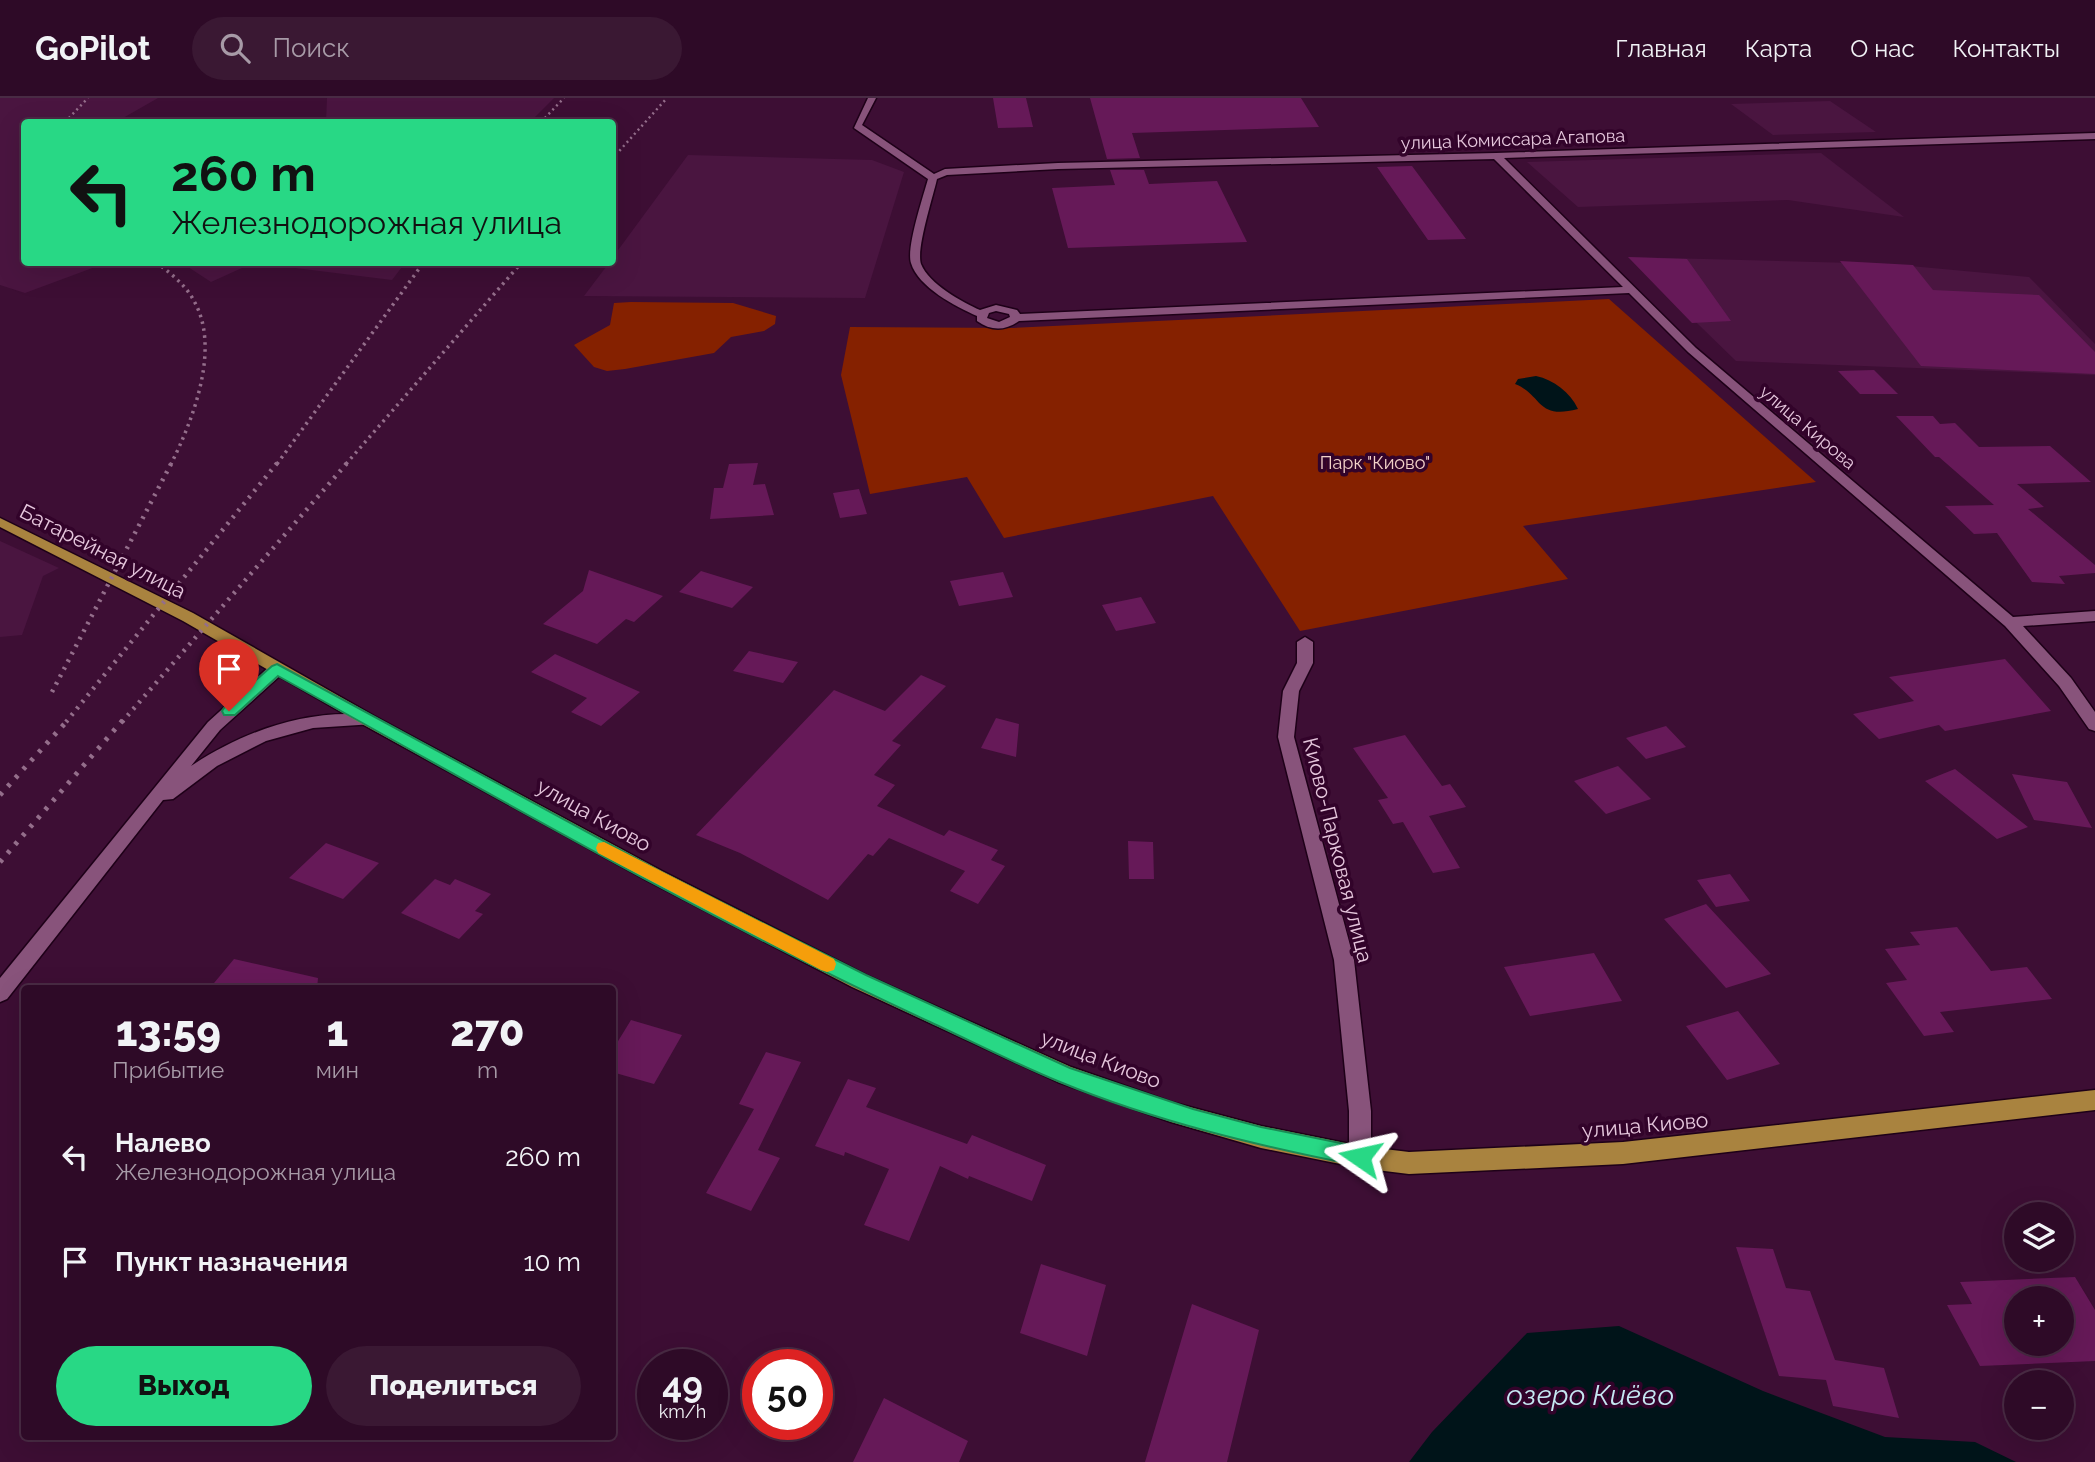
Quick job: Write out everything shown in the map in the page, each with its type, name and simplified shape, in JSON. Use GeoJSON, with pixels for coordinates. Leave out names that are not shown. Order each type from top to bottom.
{"type":"FeatureCollection","features":[{"type":"Feature","properties":{"kind":"main road","name":"Батарейная улица"},"geometry":{"type":"LineString","coordinates":[[0,522],[188,617]]}},
{"type":"Feature","properties":{"kind":"main road","name":"улица Киово"},"geometry":{"type":"LineString","coordinates":[[188,617],[368,720],[655,876],[847,975],[1066,1076],[1196,1119],[1261,1137],[1360,1157],[1409,1163],[1623,1153],[2095,1100]]}},
{"type":"Feature","properties":{"kind":"street"},"geometry":{"type":"LineString","coordinates":[[872,98],[856,126],[933,178],[919,230],[915,262],[922,274],[953,302],[981,314],[983,322],[995,325],[1009,324],[1016,318],[1634,290]]}},
{"type":"Feature","properties":{"kind":"street","name":"улица Комиссара Агапова"},"geometry":{"type":"LineString","coordinates":[[933,178],[945,172],[1031,167],[1496,156],[2095,136]]}},
{"type":"Feature","properties":{"kind":"street","name":"улица Кирова"},"geometry":{"type":"LineString","coordinates":[[1496,156],[1692,350],[2010,622],[2065,682],[2095,725]]}},
{"type":"Feature","properties":{"kind":"street"},"geometry":{"type":"LineString","coordinates":[[2010,622],[2095,616]]}},
{"type":"Feature","properties":{"kind":"street","name":"Киово-Парковая улица"},"geometry":{"type":"LineString","coordinates":[[1305,642],[1305,663],[1291,691],[1286,737],[1344,960],[1360,1111],[1360,1157]]}},
{"type":"Feature","properties":{"kind":"street"},"geometry":{"type":"LineString","coordinates":[[0,993],[214,726],[277,669]]}},
{"type":"Feature","properties":{"kind":"street"},"geometry":{"type":"LineString","coordinates":[[133,824],[178,784],[250,741],[279,729],[312,722],[339,718],[368,720]]}},
{"type":"Feature","properties":{"kind":"shaded area"},"geometry":{"type":"Polygon","coordinates":[[[0,98],[158,98],[121,119],[21,119],[21,266],[98,266],[25,293],[0,285],[0,98]]]}},
{"type":"Feature","properties":{"kind":"shaded area"},"geometry":{"type":"Polygon","coordinates":[[[327,98],[554,98],[533,119],[326,119],[327,98]]]}},
{"type":"Feature","properties":{"kind":"shaded area"},"geometry":{"type":"Polygon","coordinates":[[[1830,101],[1876,132],[1773,135],[1731,104],[1830,101]]]}},
{"type":"Feature","properties":{"kind":"shaded area"},"geometry":{"type":"Polygon","coordinates":[[[1821,153],[1904,217],[1788,200],[1578,207],[1527,162],[1821,153]]]}},
{"type":"Feature","properties":{"kind":"shaded area"},"geometry":{"type":"Polygon","coordinates":[[[688,155],[872,160],[904,172],[865,298],[584,296],[607,266],[616,266],[616,253],[688,155]]]}},
{"type":"Feature","properties":{"kind":"shaded area"},"geometry":{"type":"Polygon","coordinates":[[[1629,257],[1889,264],[2029,277],[2095,344],[2095,375],[1736,361],[1629,257]]]}},
{"type":"Feature","properties":{"kind":"shaded area"},"geometry":{"type":"Polygon","coordinates":[[[187,266],[246,266],[211,282],[187,266]]]}},
{"type":"Feature","properties":{"kind":"shaded area"},"geometry":{"type":"Polygon","coordinates":[[[279,266],[403,266],[392,280],[279,266]]]}},
{"type":"Feature","properties":{"kind":"shaded area"},"geometry":{"type":"Polygon","coordinates":[[[0,541],[59,568],[43,576],[22,635],[0,637],[0,541]]]}},
{"type":"Feature","properties":{"kind":"green space","name":"Парк \"Киово\""},"geometry":{"type":"Polygon","coordinates":[[[1609,299],[1816,482],[1523,526],[1568,579],[1300,631],[1213,496],[1004,538],[967,477],[870,494],[841,375],[850,327],[1013,328],[1609,299]]]}},
{"type":"Feature","properties":{"kind":"green space"},"geometry":{"type":"Polygon","coordinates":[[[614,303],[733,303],[776,316],[775,324],[764,331],[731,337],[714,353],[625,369],[607,371],[594,367],[574,345],[610,325],[614,303]]]}},
{"type":"Feature","properties":{"kind":"water"},"geometry":{"type":"Polygon","coordinates":[[[1536,376],[1561,388],[1571,397],[1578,409],[1564,412],[1547,409],[1515,384],[1518,379],[1536,376]]]}},
{"type":"Feature","properties":{"kind":"water","name":"озеро Киёво"},"geometry":{"type":"Polygon","coordinates":[[[1619,1326],[1763,1391],[1885,1437],[1975,1442],[2016,1462],[1409,1462],[1432,1432],[1527,1333],[1619,1326]]]}},
{"type":"Feature","properties":{"kind":"building"},"geometry":{"type":"Polygon","coordinates":[[[993,98],[1026,98],[1033,127],[998,128],[993,98]]]}},
{"type":"Feature","properties":{"kind":"building"},"geometry":{"type":"Polygon","coordinates":[[[1090,98],[1301,98],[1319,127],[1132,133],[1140,158],[1107,159],[1090,98]]]}},
{"type":"Feature","properties":{"kind":"building"},"geometry":{"type":"Polygon","coordinates":[[[1412,166],[1466,239],[1428,240],[1377,167],[1412,166]]]}},
{"type":"Feature","properties":{"kind":"building"},"geometry":{"type":"Polygon","coordinates":[[[1110,170],[1144,170],[1149,184],[1217,181],[1247,242],[1068,248],[1052,188],[1115,185],[1110,170]]]}},
{"type":"Feature","properties":{"kind":"building"},"geometry":{"type":"Polygon","coordinates":[[[1628,257],[1687,259],[1731,321],[1692,323],[1628,257]]]}},
{"type":"Feature","properties":{"kind":"building"},"geometry":{"type":"Polygon","coordinates":[[[1840,261],[1913,265],[1933,290],[2039,295],[2095,352],[2095,374],[1921,366],[1840,261]]]}},
{"type":"Feature","properties":{"kind":"building"},"geometry":{"type":"Polygon","coordinates":[[[1874,370],[1898,394],[1860,394],[1838,371],[1874,370]]]}},
{"type":"Feature","properties":{"kind":"building"},"geometry":{"type":"Polygon","coordinates":[[[1896,416],[1933,416],[1940,424],[1955,423],[1979,447],[2050,446],[2091,482],[2017,484],[2044,507],[2028,509],[2095,565],[2095,573],[2059,576],[2065,584],[2032,582],[1997,533],[1974,534],[1945,506],[1994,505],[1939,457],[1935,457],[1896,416]]]}},
{"type":"Feature","properties":{"kind":"building"},"geometry":{"type":"Polygon","coordinates":[[[758,463],[753,485],[765,484],[774,515],[710,519],[714,488],[723,488],[729,464],[758,463]]]}},
{"type":"Feature","properties":{"kind":"building"},"geometry":{"type":"Polygon","coordinates":[[[859,489],[867,514],[840,518],[833,493],[859,489]]]}},
{"type":"Feature","properties":{"kind":"building"},"geometry":{"type":"Polygon","coordinates":[[[589,570],[663,596],[634,622],[626,619],[597,644],[543,624],[583,591],[589,570]]]}},
{"type":"Feature","properties":{"kind":"building"},"geometry":{"type":"Polygon","coordinates":[[[701,571],[753,587],[732,608],[679,592],[701,571]]]}},
{"type":"Feature","properties":{"kind":"building"},"geometry":{"type":"Polygon","coordinates":[[[1003,572],[1013,597],[959,606],[950,581],[1003,572]]]}},
{"type":"Feature","properties":{"kind":"building"},"geometry":{"type":"Polygon","coordinates":[[[1141,597],[1156,623],[1116,631],[1102,605],[1141,597]]]}},
{"type":"Feature","properties":{"kind":"building"},"geometry":{"type":"Polygon","coordinates":[[[749,651],[798,662],[783,683],[733,671],[749,651]]]}},
{"type":"Feature","properties":{"kind":"building"},"geometry":{"type":"Polygon","coordinates":[[[555,654],[640,692],[601,726],[571,712],[587,698],[531,672],[555,654]]]}},
{"type":"Feature","properties":{"kind":"building"},"geometry":{"type":"Polygon","coordinates":[[[2005,659],[2051,711],[1945,731],[1939,725],[1879,739],[1853,714],[1914,701],[1889,677],[2005,659]]]}},
{"type":"Feature","properties":{"kind":"building"},"geometry":{"type":"Polygon","coordinates":[[[921,675],[946,686],[892,741],[901,745],[874,775],[895,785],[877,806],[944,836],[949,830],[998,850],[991,860],[1005,866],[978,904],[950,891],[965,871],[889,838],[873,856],[868,854],[828,900],[740,853],[696,835],[834,690],[885,711],[921,675]]]}},
{"type":"Feature","properties":{"kind":"building"},"geometry":{"type":"Polygon","coordinates":[[[996,718],[1019,724],[1016,757],[981,748],[996,718]]]}},
{"type":"Feature","properties":{"kind":"building"},"geometry":{"type":"Polygon","coordinates":[[[1666,726],[1686,747],[1646,759],[1626,738],[1666,726]]]}},
{"type":"Feature","properties":{"kind":"building"},"geometry":{"type":"Polygon","coordinates":[[[1405,735],[1442,786],[1450,784],[1466,807],[1429,816],[1460,868],[1433,873],[1403,822],[1393,824],[1378,800],[1388,798],[1353,748],[1405,735]]]}},
{"type":"Feature","properties":{"kind":"building"},"geometry":{"type":"Polygon","coordinates":[[[1618,766],[1651,799],[1606,814],[1574,781],[1618,766]]]}},
{"type":"Feature","properties":{"kind":"building"},"geometry":{"type":"Polygon","coordinates":[[[1955,769],[2028,827],[1997,839],[1925,781],[1955,769]]]}},
{"type":"Feature","properties":{"kind":"building"},"geometry":{"type":"Polygon","coordinates":[[[2012,774],[2067,782],[2092,828],[2034,820],[2012,774]]]}},
{"type":"Feature","properties":{"kind":"building"},"geometry":{"type":"Polygon","coordinates":[[[1128,841],[1153,842],[1154,879],[1129,879],[1128,841]]]}},
{"type":"Feature","properties":{"kind":"building"},"geometry":{"type":"Polygon","coordinates":[[[326,843],[379,863],[343,899],[289,878],[326,843]]]}},
{"type":"Feature","properties":{"kind":"building"},"geometry":{"type":"Polygon","coordinates":[[[1730,874],[1750,901],[1716,907],[1697,880],[1730,874]]]}},
{"type":"Feature","properties":{"kind":"building"},"geometry":{"type":"Polygon","coordinates":[[[435,879],[450,885],[455,879],[491,894],[475,911],[483,914],[459,939],[401,913],[435,879]]]}},
{"type":"Feature","properties":{"kind":"building"},"geometry":{"type":"Polygon","coordinates":[[[1706,904],[1771,974],[1726,988],[1664,919],[1706,904]]]}},
{"type":"Feature","properties":{"kind":"building"},"geometry":{"type":"Polygon","coordinates":[[[1957,927],[1991,971],[2027,967],[2052,999],[1940,1012],[1954,1032],[1924,1036],[1886,983],[1907,980],[1885,949],[1920,945],[1910,932],[1957,927]]]}},
{"type":"Feature","properties":{"kind":"building"},"geometry":{"type":"Polygon","coordinates":[[[1594,953],[1622,1001],[1530,1016],[1504,967],[1594,953]]]}},
{"type":"Feature","properties":{"kind":"building"},"geometry":{"type":"Polygon","coordinates":[[[234,959],[318,978],[317,985],[212,985],[234,959]]]}},
{"type":"Feature","properties":{"kind":"building"},"geometry":{"type":"Polygon","coordinates":[[[1738,1011],[1780,1064],[1727,1080],[1686,1026],[1738,1011]]]}},
{"type":"Feature","properties":{"kind":"building"},"geometry":{"type":"Polygon","coordinates":[[[631,1020],[682,1035],[654,1084],[616,1073],[616,1044],[631,1020]]]}},
{"type":"Feature","properties":{"kind":"building"},"geometry":{"type":"Polygon","coordinates":[[[766,1052],[801,1062],[758,1150],[780,1158],[751,1211],[706,1193],[754,1109],[739,1104],[766,1052]]]}},
{"type":"Feature","properties":{"kind":"building"},"geometry":{"type":"Polygon","coordinates":[[[848,1079],[876,1088],[866,1107],[967,1144],[972,1135],[1046,1165],[1032,1201],[969,1176],[968,1179],[940,1166],[909,1241],[864,1225],[889,1169],[845,1152],[844,1156],[815,1146],[848,1079]]]}},
{"type":"Feature","properties":{"kind":"building"},"geometry":{"type":"Polygon","coordinates":[[[1736,1247],[1773,1249],[1786,1288],[1810,1291],[1835,1360],[1884,1368],[1899,1418],[1833,1406],[1826,1380],[1779,1376],[1736,1247]]]}},
{"type":"Feature","properties":{"kind":"building"},"geometry":{"type":"Polygon","coordinates":[[[1041,1264],[1106,1285],[1087,1356],[1020,1333],[1041,1264]]]}},
{"type":"Feature","properties":{"kind":"building"},"geometry":{"type":"Polygon","coordinates":[[[2075,1277],[2095,1310],[2095,1361],[1980,1366],[1947,1305],[1972,1304],[1960,1282],[2075,1277]]]}},
{"type":"Feature","properties":{"kind":"building"},"geometry":{"type":"Polygon","coordinates":[[[1192,1304],[1259,1330],[1227,1462],[1145,1462],[1192,1304]]]}},
{"type":"Feature","properties":{"kind":"building"},"geometry":{"type":"Polygon","coordinates":[[[884,1398],[968,1441],[959,1462],[853,1462],[884,1398]]]}},
{"type":"Feature","properties":{"kind":"railway"},"geometry":{"type":"LineString","coordinates":[[68,119],[88,98]]}},
{"type":"Feature","properties":{"kind":"railway"},"geometry":{"type":"LineString","coordinates":[[544,119],[564,98]]}},
{"type":"Feature","properties":{"kind":"railway"},"geometry":{"type":"LineString","coordinates":[[616,155],[667,98]]}},
{"type":"Feature","properties":{"kind":"railway"},"geometry":{"type":"LineString","coordinates":[[161,266],[191,295],[202,320],[205,340],[201,384],[188,427],[171,463]]}},
{"type":"Feature","properties":{"kind":"railway"},"geometry":{"type":"LineString","coordinates":[[277,464],[421,266]]}},
{"type":"Feature","properties":{"kind":"railway"},"geometry":{"type":"LineString","coordinates":[[346,464],[519,266]]}},
{"type":"Feature","properties":{"kind":"railway"},"geometry":{"type":"LineString","coordinates":[[66,722],[278,462]]}},
{"type":"Feature","properties":{"kind":"railway"},"geometry":{"type":"LineString","coordinates":[[122,722],[348,462]]}},
{"type":"Feature","properties":{"kind":"railway"},"geometry":{"type":"LineString","coordinates":[[52,692],[171,463]]}},
{"type":"Feature","properties":{"kind":"railway"},"geometry":{"type":"LineString","coordinates":[[0,795],[68,720]]}},
{"type":"Feature","properties":{"kind":"railway"},"geometry":{"type":"LineString","coordinates":[[0,862],[123,720]]}},
{"type":"Feature","properties":{"kind":"slow traffic"},"geometry":{"type":"LineString","coordinates":[[604,848],[827,964]]}},
{"type":"Feature","properties":{"kind":"route"},"geometry":{"type":"LineString","coordinates":[[229,711],[277,669],[655,876],[859,981],[1066,1076],[1171,1112],[1261,1137],[1360,1157]]}}]}
